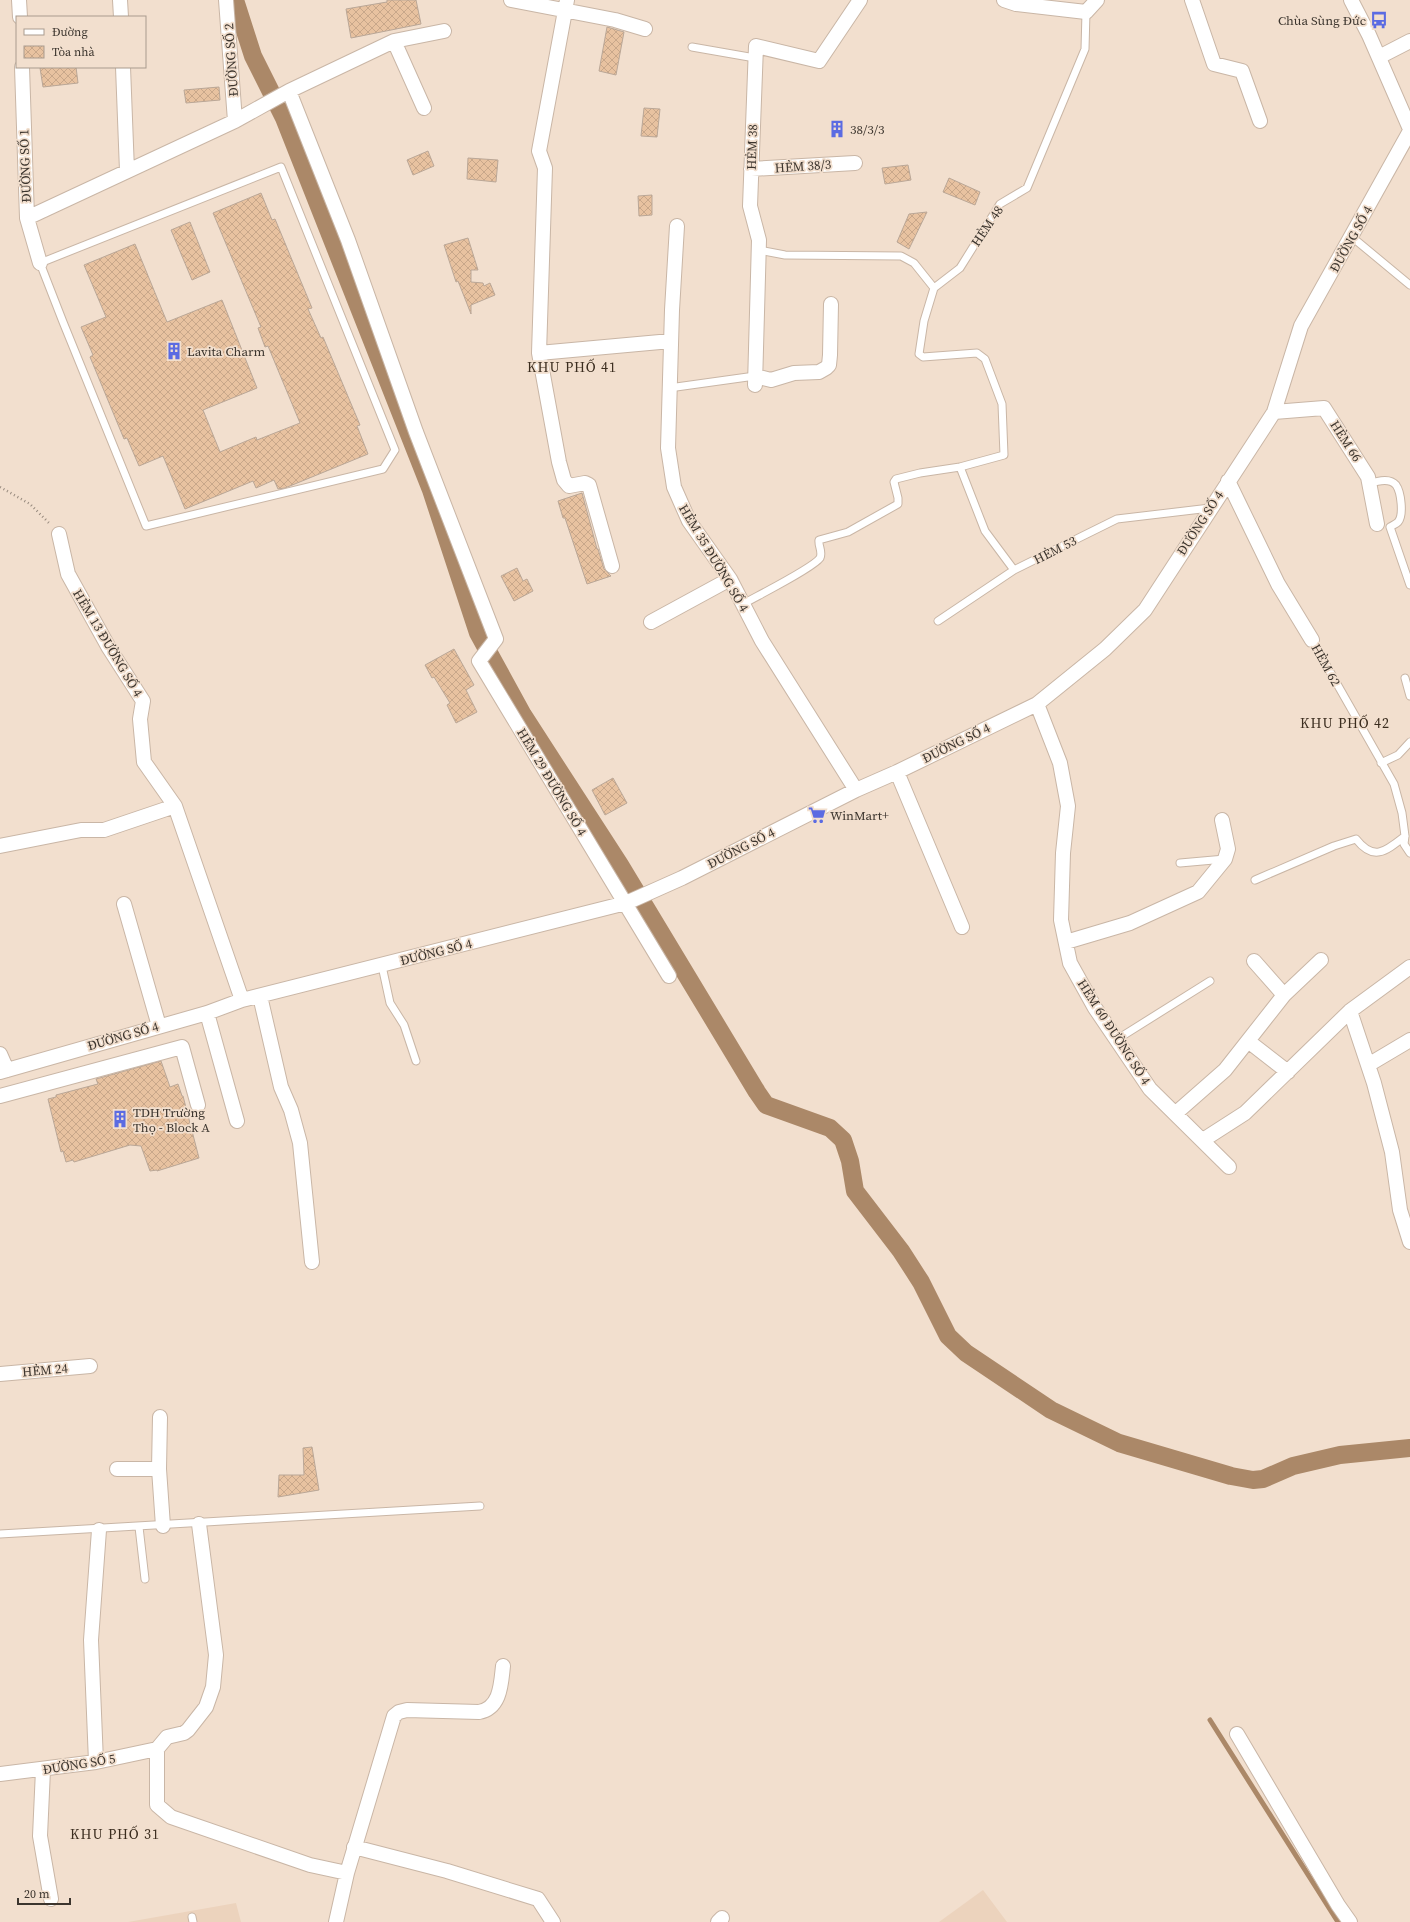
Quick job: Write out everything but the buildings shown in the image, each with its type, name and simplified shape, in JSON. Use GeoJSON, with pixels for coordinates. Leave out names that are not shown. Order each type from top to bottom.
{"type":"FeatureCollection","features":[{"type":"Feature","properties":{"kind":"street"},"geometry":{"type":"LineString","coordinates":[[19,0],[20,16]]}},
{"type":"Feature","properties":{"kind":"street"},"geometry":{"type":"LineString","coordinates":[[120,0],[121,16]]}},
{"type":"Feature","properties":{"kind":"street","name":"ĐƯỜNG SỐ 2"},"geometry":{"type":"LineString","coordinates":[[226,0],[235,121]]}},
{"type":"Feature","properties":{"kind":"street"},"geometry":{"type":"LineString","coordinates":[[511,0],[566,5],[645,29]]}},
{"type":"Feature","properties":{"kind":"street"},"geometry":{"type":"LineString","coordinates":[[755,58],[756,46],[819,61],[860,0]]}},
{"type":"Feature","properties":{"kind":"street"},"geometry":{"type":"LineString","coordinates":[[1004,0],[1016,4],[1086,12],[1097,0]]}},
{"type":"Feature","properties":{"kind":"street"},"geometry":{"type":"LineString","coordinates":[[1192,0],[1214,64],[1242,71],[1260,121]]}},
{"type":"Feature","properties":{"kind":"street"},"geometry":{"type":"LineString","coordinates":[[1351,0],[1379,57],[1410,130]]}},
{"type":"Feature","properties":{"kind":"street"},"geometry":{"type":"LineString","coordinates":[[566,5],[539,151],[545,168],[539,353],[559,462],[564,480],[569,486],[585,483],[589,485],[612,566]]}},
{"type":"Feature","properties":{"kind":"street"},"geometry":{"type":"LineString","coordinates":[[27,218],[235,121],[289,91],[394,40],[444,31]]}},
{"type":"Feature","properties":{"kind":"street"},"geometry":{"type":"LineString","coordinates":[[394,40],[424,108]]}},
{"type":"Feature","properties":{"kind":"street"},"geometry":{"type":"LineString","coordinates":[[1379,57],[1410,41]]}},
{"type":"Feature","properties":{"kind":"street","name":"HẺM 38"},"geometry":{"type":"LineString","coordinates":[[755,58],[750,206],[759,240],[755,381]]}},
{"type":"Feature","properties":{"kind":"street","name":"ĐƯỜNG SỐ 1"},"geometry":{"type":"LineString","coordinates":[[22,68],[27,218],[40,263]]}},
{"type":"Feature","properties":{"kind":"street"},"geometry":{"type":"LineString","coordinates":[[123,68],[127,172]]}},
{"type":"Feature","properties":{"kind":"street","name":"HẺM 29 ĐƯỜNG SỐ 4"},"geometry":{"type":"LineString","coordinates":[[289,91],[348,240],[416,432],[496,640],[479,661],[669,976]]}},
{"type":"Feature","properties":{"kind":"street","name":"ĐƯỜNG SỐ 4"},"geometry":{"type":"LineString","coordinates":[[3,1071],[207,1013],[242,1000],[626,904],[682,878],[856,790],[897,772],[1038,704],[1105,649],[1145,610],[1210,508],[1274,412],[1301,326],[1352,237],[1410,130]]}},
{"type":"Feature","properties":{"kind":"street","name":"HẺM 38/3"},"geometry":{"type":"LineString","coordinates":[[752,169],[855,163]]}},
{"type":"Feature","properties":{"kind":"street","name":"HẺM 35 ĐƯỜNG SỐ 4"},"geometry":{"type":"LineString","coordinates":[[677,226],[669,388],[668,448],[674,487],[689,521],[730,579],[762,641],[856,790]]}},
{"type":"Feature","properties":{"kind":"street"},"geometry":{"type":"LineString","coordinates":[[755,381],[771,380],[794,373],[819,372],[829,365],[831,304]]}},
{"type":"Feature","properties":{"kind":"street"},"geometry":{"type":"LineString","coordinates":[[539,353],[671,341]]}},
{"type":"Feature","properties":{"kind":"street","name":"HẺM 66"},"geometry":{"type":"LineString","coordinates":[[1274,412],[1324,408],[1368,477],[1377,524]]}},
{"type":"Feature","properties":{"kind":"street","name":"HẺM 62"},"geometry":{"type":"LineString","coordinates":[[1228,481],[1278,584],[1312,640]]}},
{"type":"Feature","properties":{"kind":"street","name":"HẺM 13 ĐƯỜNG SỐ 4"},"geometry":{"type":"LineString","coordinates":[[59,534],[68,574],[109,648],[143,701],[140,719],[144,762],[175,806],[242,1000]]}},
{"type":"Feature","properties":{"kind":"street"},"geometry":{"type":"LineString","coordinates":[[651,622],[730,579]]}},
{"type":"Feature","properties":{"kind":"street","name":"HẺM 60 ĐƯỜNG SỐ 4"},"geometry":{"type":"LineString","coordinates":[[1038,704],[1060,763],[1068,806],[1063,853],[1061,920],[1070,963],[1095,1008],[1150,1089],[1229,1167]]}},
{"type":"Feature","properties":{"kind":"street"},"geometry":{"type":"LineString","coordinates":[[897,772],[962,926]]}},
{"type":"Feature","properties":{"kind":"street"},"geometry":{"type":"LineString","coordinates":[[0,846],[81,830],[104,830],[175,806]]}},
{"type":"Feature","properties":{"kind":"street"},"geometry":{"type":"LineString","coordinates":[[1066,942],[1130,923],[1198,892],[1225,859],[1228,849],[1222,820]]}},
{"type":"Feature","properties":{"kind":"street"},"geometry":{"type":"LineString","coordinates":[[124,904],[159,1026]]}},
{"type":"Feature","properties":{"kind":"street"},"geometry":{"type":"LineString","coordinates":[[1176,1113],[1225,1070],[1284,995],[1321,960]]}},
{"type":"Feature","properties":{"kind":"street"},"geometry":{"type":"LineString","coordinates":[[1254,961],[1284,995]]}},
{"type":"Feature","properties":{"kind":"street"},"geometry":{"type":"LineString","coordinates":[[1203,1140],[1245,1113],[1350,1011],[1410,967]]}},
{"type":"Feature","properties":{"kind":"street"},"geometry":{"type":"LineString","coordinates":[[260,996],[281,1087],[291,1110],[300,1143],[312,1262]]}},
{"type":"Feature","properties":{"kind":"street"},"geometry":{"type":"LineString","coordinates":[[1350,1011],[1368,1065],[1392,1152],[1400,1210],[1410,1242]]}},
{"type":"Feature","properties":{"kind":"street"},"geometry":{"type":"LineString","coordinates":[[207,1013],[237,1121]]}},
{"type":"Feature","properties":{"kind":"street"},"geometry":{"type":"LineString","coordinates":[[1368,1065],[1410,1040]]}},
{"type":"Feature","properties":{"kind":"street"},"geometry":{"type":"LineString","coordinates":[[1248,1041],[1288,1072]]}},
{"type":"Feature","properties":{"kind":"street"},"geometry":{"type":"LineString","coordinates":[[0,1096],[182,1047],[198,1105]]}},
{"type":"Feature","properties":{"kind":"street"},"geometry":{"type":"LineString","coordinates":[[0,1054],[3,1071]]}},
{"type":"Feature","properties":{"kind":"street","name":"HẺM 24"},"geometry":{"type":"LineString","coordinates":[[0,1374],[90,1366]]}},
{"type":"Feature","properties":{"kind":"street"},"geometry":{"type":"LineString","coordinates":[[160,1417],[159,1469],[162,1526]]}},
{"type":"Feature","properties":{"kind":"street"},"geometry":{"type":"LineString","coordinates":[[117,1469],[159,1469]]}},
{"type":"Feature","properties":{"kind":"street"},"geometry":{"type":"LineString","coordinates":[[198,1524],[216,1655],[213,1687],[206,1707],[188,1730],[184,1733],[167,1738],[157,1749],[157,1805],[171,1817],[310,1865],[347,1873]]}},
{"type":"Feature","properties":{"kind":"street"},"geometry":{"type":"LineString","coordinates":[[96,1762],[91,1640],[100,1530]]}},
{"type":"Feature","properties":{"kind":"street"},"geometry":{"type":"LineString","coordinates":[[336,1922],[354,1847],[396,1713],[407,1710],[479,1712],[486,1710],[500,1693],[503,1666]]}},
{"type":"Feature","properties":{"kind":"street"},"geometry":{"type":"LineString","coordinates":[[1237,1734],[1338,1905],[1350,1922]]}},
{"type":"Feature","properties":{"kind":"street","name":"ĐƯỜNG SỐ 5"},"geometry":{"type":"LineString","coordinates":[[0,1774],[43,1770],[96,1762],[157,1749]]}},
{"type":"Feature","properties":{"kind":"street"},"geometry":{"type":"LineString","coordinates":[[43,1770],[40,1836],[51,1899]]}},
{"type":"Feature","properties":{"kind":"street"},"geometry":{"type":"LineString","coordinates":[[354,1847],[447,1871],[538,1900],[553,1922]]}},
{"type":"Feature","properties":{"kind":"lane","name":"HẺM 48"},"geometry":{"type":"LineString","coordinates":[[934,288],[960,268],[1000,204],[1027,188],[1086,49],[1086,12]]}},
{"type":"Feature","properties":{"kind":"lane"},"geometry":{"type":"LineString","coordinates":[[692,47],[755,58]]}},
{"type":"Feature","properties":{"kind":"lane"},"geometry":{"type":"LineString","coordinates":[[281,167],[395,450],[383,469],[146,526],[40,263],[281,167]]}},
{"type":"Feature","properties":{"kind":"lane"},"geometry":{"type":"LineString","coordinates":[[1352,237],[1410,284]]}},
{"type":"Feature","properties":{"kind":"lane"},"geometry":{"type":"LineString","coordinates":[[742,604],[806,569],[819,559],[821,553],[819,540],[848,532],[898,504],[894,482],[896,479],[920,472],[960,467],[1004,455],[1002,404],[985,359],[976,353],[923,357],[919,354],[924,321],[934,288],[914,263],[901,256],[785,255],[759,250]]}},
{"type":"Feature","properties":{"kind":"lane"},"geometry":{"type":"LineString","coordinates":[[669,388],[755,381]]}},
{"type":"Feature","properties":{"kind":"lane"},"geometry":{"type":"LineString","coordinates":[[960,467],[985,531],[1014,570]]}},
{"type":"Feature","properties":{"kind":"lane"},"geometry":{"type":"LineString","coordinates":[[1370,484],[1377,481],[1385,481],[1397,486],[1401,500],[1402,514],[1399,521],[1390,527],[1410,585]]}},
{"type":"Feature","properties":{"kind":"lane","name":"HẺM 53"},"geometry":{"type":"LineString","coordinates":[[938,621],[1014,570],[1117,519],[1210,508]]}},
{"type":"Feature","properties":{"kind":"lane","name":"HẺM 62"},"geometry":{"type":"LineString","coordinates":[[1312,640],[1394,784],[1401,808],[1406,841],[1410,852]]}},
{"type":"Feature","properties":{"kind":"lane"},"geometry":{"type":"LineString","coordinates":[[1405,678],[1410,696]]}},
{"type":"Feature","properties":{"kind":"lane"},"geometry":{"type":"LineString","coordinates":[[1381,763],[1398,755],[1410,742]]}},
{"type":"Feature","properties":{"kind":"lane"},"geometry":{"type":"LineString","coordinates":[[1255,880],[1334,846],[1356,839],[1366,850],[1380,852],[1406,841]]}},
{"type":"Feature","properties":{"kind":"lane"},"geometry":{"type":"LineString","coordinates":[[1180,863],[1225,859]]}},
{"type":"Feature","properties":{"kind":"lane"},"geometry":{"type":"LineString","coordinates":[[382,966],[390,1003],[404,1025],[416,1061]]}},
{"type":"Feature","properties":{"kind":"lane"},"geometry":{"type":"LineString","coordinates":[[1116,1040],[1210,981]]}},
{"type":"Feature","properties":{"kind":"lane"},"geometry":{"type":"LineString","coordinates":[[0,1534],[100,1530],[480,1506]]}},
{"type":"Feature","properties":{"kind":"lane"},"geometry":{"type":"LineString","coordinates":[[139,1527],[145,1579]]}},
{"type":"Feature","properties":{"kind":"path"},"geometry":{"type":"LineString","coordinates":[[0,487],[30,504],[59,534]]}},
{"type":"Feature","properties":{"kind":"shaded area"},"geometry":{"type":"Polygon","coordinates":[[[983,1890],[1007,1922],[939,1922],[983,1890]]]}},
{"type":"Feature","properties":{"kind":"shaded area"},"geometry":{"type":"Polygon","coordinates":[[[236,1903],[241,1922],[128,1922],[236,1903]]]}},
{"type":"Feature","properties":{"kind":"waterway"},"geometry":{"type":"LineString","coordinates":[[235,0],[253,56],[284,118],[431,490],[478,633],[523,715],[620,865],[757,1092],[766,1105],[830,1128],[843,1140],[850,1161],[855,1191],[901,1251],[921,1282],[948,1336],[966,1353],[1051,1410],[1119,1443],[1231,1476],[1253,1480],[1263,1479],[1293,1466],[1340,1455],[1410,1448]]}},
{"type":"Feature","properties":{"kind":"waterway"},"geometry":{"type":"LineString","coordinates":[[1210,1720],[1338,1922]]}},
{"type":"Feature","properties":{"kind":"place","name":"Chùa Sùng Đức"},"geometry":{"type":"Point","coordinates":[1379,20]}},
{"type":"Feature","properties":{"kind":"place","name":"38/3/3"},"geometry":{"type":"Point","coordinates":[837,129]}},
{"type":"Feature","properties":{"kind":"place","name":"Lavita Charm"},"geometry":{"type":"Point","coordinates":[174,351]}},
{"type":"Feature","properties":{"kind":"place","name":"WinMart+"},"geometry":{"type":"Point","coordinates":[817,815]}},
{"type":"Feature","properties":{"kind":"place","name":"TDH Trường Thọ - Block A"},"geometry":{"type":"Point","coordinates":[120,1119]}},
{"type":"Feature","properties":{"kind":"district","name":"KHU PHỐ 41"},"geometry":{"type":"Point","coordinates":[572,367]}},
{"type":"Feature","properties":{"kind":"district","name":"KHU PHỐ 42"},"geometry":{"type":"Point","coordinates":[1345,723]}},
{"type":"Feature","properties":{"kind":"district","name":"KHU PHỐ 31"},"geometry":{"type":"Point","coordinates":[115,1834]}}]}
